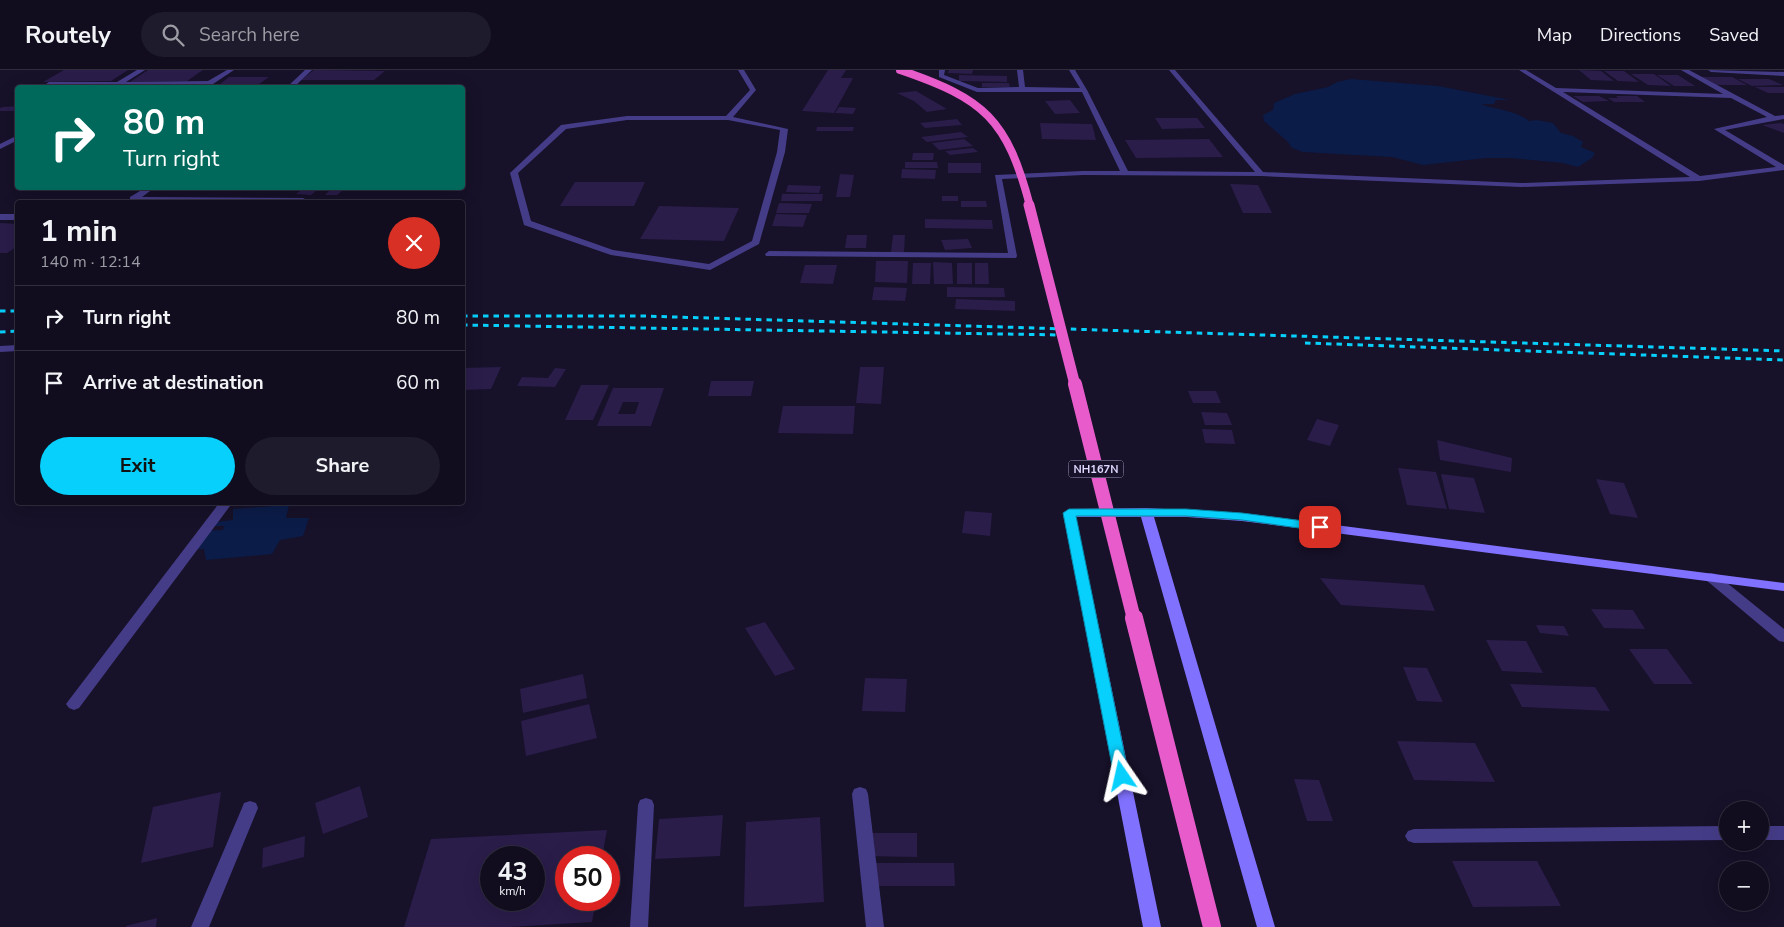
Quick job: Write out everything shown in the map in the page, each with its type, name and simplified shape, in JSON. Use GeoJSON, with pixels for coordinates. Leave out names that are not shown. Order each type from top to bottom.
{"type":"FeatureCollection","features":[{"type":"Feature","properties":{"kind":"highway","name":"NH167N"},"geometry":{"type":"LineString","coordinates":[[900,70],[939,84],[977,106],[1003,132],[1017,164],[1031,211],[1212,927]]}},
{"type":"Feature","properties":{"kind":"main road"},"geometry":{"type":"LineString","coordinates":[[1146,512],[1266,927]]}},
{"type":"Feature","properties":{"kind":"main road"},"geometry":{"type":"LineString","coordinates":[[1152,927],[1069,513],[1146,512],[1242,517],[1784,587]]}},
{"type":"Feature","properties":{"kind":"street"},"geometry":{"type":"LineString","coordinates":[[114,85],[142,70]]}},
{"type":"Feature","properties":{"kind":"street"},"geometry":{"type":"LineString","coordinates":[[208,85],[231,70]]}},
{"type":"Feature","properties":{"kind":"street"},"geometry":{"type":"LineString","coordinates":[[292,85],[309,70]]}},
{"type":"Feature","properties":{"kind":"street"},"geometry":{"type":"LineString","coordinates":[[728,118],[784,129],[781,152],[756,242],[710,267],[611,252],[527,223],[514,173],[564,127],[627,118],[728,118],[753,90],[741,70]]}},
{"type":"Feature","properties":{"kind":"street"},"geometry":{"type":"LineString","coordinates":[[942,70],[942,76],[977,90],[1084,90]]}},
{"type":"Feature","properties":{"kind":"street"},"geometry":{"type":"LineString","coordinates":[[1020,70],[1022,89]]}},
{"type":"Feature","properties":{"kind":"street"},"geometry":{"type":"LineString","coordinates":[[1072,70],[1084,90],[1125,173]]}},
{"type":"Feature","properties":{"kind":"street"},"geometry":{"type":"LineString","coordinates":[[1172,70],[1261,174]]}},
{"type":"Feature","properties":{"kind":"street"},"geometry":{"type":"LineString","coordinates":[[1522,70],[1699,179]]}},
{"type":"Feature","properties":{"kind":"street"},"geometry":{"type":"LineString","coordinates":[[1684,70],[1774,118]]}},
{"type":"Feature","properties":{"kind":"street"},"geometry":{"type":"LineString","coordinates":[[1711,70],[1782,74]]}},
{"type":"Feature","properties":{"kind":"street"},"geometry":{"type":"LineString","coordinates":[[49,84],[211,83]]}},
{"type":"Feature","properties":{"kind":"street"},"geometry":{"type":"LineString","coordinates":[[1555,90],[1733,96]]}},
{"type":"Feature","properties":{"kind":"street"},"geometry":{"type":"LineString","coordinates":[[1784,117],[1718,129],[1784,168]]}},
{"type":"Feature","properties":{"kind":"street"},"geometry":{"type":"LineString","coordinates":[[2,146],[15,139]]}},
{"type":"Feature","properties":{"kind":"street"},"geometry":{"type":"LineString","coordinates":[[2,146],[15,145]]}},
{"type":"Feature","properties":{"kind":"street"},"geometry":{"type":"LineString","coordinates":[[769,254],[1013,256],[998,177],[1125,173],[1261,174],[1521,186],[1699,179],[1784,168]]}},
{"type":"Feature","properties":{"kind":"street"},"geometry":{"type":"LineString","coordinates":[[132,200],[147,190]]}},
{"type":"Feature","properties":{"kind":"street"},"geometry":{"type":"LineString","coordinates":[[0,217],[15,217]]}},
{"type":"Feature","properties":{"kind":"street"},"geometry":{"type":"LineString","coordinates":[[0,348],[15,348]]}},
{"type":"Feature","properties":{"kind":"street"},"geometry":{"type":"LineString","coordinates":[[74,704],[225,505]]}},
{"type":"Feature","properties":{"kind":"street"},"geometry":{"type":"LineString","coordinates":[[1711,577],[1784,637]]}},
{"type":"Feature","properties":{"kind":"street"},"geometry":{"type":"LineString","coordinates":[[860,794],[875,927]]}},
{"type":"Feature","properties":{"kind":"street"},"geometry":{"type":"LineString","coordinates":[[639,927],[646,805]]}},
{"type":"Feature","properties":{"kind":"street"},"geometry":{"type":"LineString","coordinates":[[200,927],[250,808]]}},
{"type":"Feature","properties":{"kind":"street"},"geometry":{"type":"LineString","coordinates":[[1769,833],[1784,832]]}},
{"type":"Feature","properties":{"kind":"street"},"geometry":{"type":"LineString","coordinates":[[1414,836],[1719,833]]}},
{"type":"Feature","properties":{"kind":"water"},"geometry":{"type":"Polygon","coordinates":[[[1351,79],[1438,86],[1510,100],[1496,100],[1494,104],[1481,104],[1512,112],[1529,121],[1537,120],[1553,123],[1561,133],[1573,136],[1583,142],[1581,147],[1595,153],[1592,158],[1578,167],[1563,163],[1511,158],[1486,158],[1423,165],[1392,157],[1303,152],[1292,148],[1287,141],[1264,121],[1263,115],[1273,110],[1274,103],[1295,94],[1328,87],[1337,82],[1351,79]]]}},
{"type":"Feature","properties":{"kind":"water"},"geometry":{"type":"Polygon","coordinates":[[[289,505],[286,518],[309,518],[303,536],[280,540],[272,554],[206,560],[204,549],[195,549],[202,531],[223,530],[224,526],[207,526],[207,523],[233,520],[233,509],[289,505]]]}},
{"type":"Feature","properties":{"kind":"building"},"geometry":{"type":"Polygon","coordinates":[[[64,70],[128,70],[111,81],[43,82],[64,70]]]}},
{"type":"Feature","properties":{"kind":"building"},"geometry":{"type":"Polygon","coordinates":[[[148,70],[203,70],[187,81],[130,82],[148,70]]]}},
{"type":"Feature","properties":{"kind":"building"},"geometry":{"type":"Polygon","coordinates":[[[314,70],[385,71],[374,80],[301,80],[314,70]]]}},
{"type":"Feature","properties":{"kind":"building"},"geometry":{"type":"Polygon","coordinates":[[[828,70],[846,70],[841,78],[853,78],[834,113],[802,111],[828,70]]]}},
{"type":"Feature","properties":{"kind":"building"},"geometry":{"type":"Polygon","coordinates":[[[949,70],[973,70],[972,74],[948,73],[949,70]]]}},
{"type":"Feature","properties":{"kind":"building"},"geometry":{"type":"Polygon","coordinates":[[[1579,70],[1601,71],[1614,81],[1591,80],[1579,70]]]}},
{"type":"Feature","properties":{"kind":"building"},"geometry":{"type":"Polygon","coordinates":[[[1604,71],[1624,71],[1639,82],[1618,81],[1604,71]]]}},
{"type":"Feature","properties":{"kind":"building"},"geometry":{"type":"Polygon","coordinates":[[[1631,74],[1654,74],[1671,86],[1648,85],[1631,74]]]}},
{"type":"Feature","properties":{"kind":"building"},"geometry":{"type":"Polygon","coordinates":[[[959,75],[1007,76],[1007,82],[959,81],[959,75]]]}},
{"type":"Feature","properties":{"kind":"building"},"geometry":{"type":"Polygon","coordinates":[[[1657,75],[1678,75],[1695,86],[1674,86],[1657,75]]]}},
{"type":"Feature","properties":{"kind":"building"},"geometry":{"type":"Polygon","coordinates":[[[229,77],[269,77],[258,85],[219,85],[229,77]]]}},
{"type":"Feature","properties":{"kind":"building"},"geometry":{"type":"Polygon","coordinates":[[[1701,77],[1732,77],[1747,85],[1716,85],[1701,77]]]}},
{"type":"Feature","properties":{"kind":"building"},"geometry":{"type":"Polygon","coordinates":[[[1738,79],[1769,79],[1783,85],[1752,86],[1738,79]]]}},
{"type":"Feature","properties":{"kind":"building"},"geometry":{"type":"Polygon","coordinates":[[[982,83],[1009,83],[1010,87],[982,87],[982,83]]]}},
{"type":"Feature","properties":{"kind":"building"},"geometry":{"type":"Polygon","coordinates":[[[196,84],[195,85],[118,85],[196,84]]]}},
{"type":"Feature","properties":{"kind":"building"},"geometry":{"type":"Polygon","coordinates":[[[1755,87],[1784,87],[1784,93],[1768,93],[1755,87]]]}},
{"type":"Feature","properties":{"kind":"building"},"geometry":{"type":"Polygon","coordinates":[[[916,91],[947,109],[927,112],[914,101],[897,93],[916,91]]]}},
{"type":"Feature","properties":{"kind":"building"},"geometry":{"type":"Polygon","coordinates":[[[1573,96],[1599,96],[1609,101],[1583,102],[1573,96]]]}},
{"type":"Feature","properties":{"kind":"building"},"geometry":{"type":"Polygon","coordinates":[[[1616,96],[1637,96],[1645,102],[1614,102],[1608,98],[1618,98],[1616,96]]]}},
{"type":"Feature","properties":{"kind":"building"},"geometry":{"type":"Polygon","coordinates":[[[1070,100],[1080,113],[1055,114],[1045,101],[1070,100]]]}},
{"type":"Feature","properties":{"kind":"building"},"geometry":{"type":"Polygon","coordinates":[[[15,106],[15,111],[0,111],[0,108],[15,106]]]}},
{"type":"Feature","properties":{"kind":"building"},"geometry":{"type":"Polygon","coordinates":[[[839,107],[856,108],[853,114],[835,113],[839,107]]]}},
{"type":"Feature","properties":{"kind":"building"},"geometry":{"type":"Polygon","coordinates":[[[1155,118],[1197,118],[1205,128],[1162,129],[1155,118]]]}},
{"type":"Feature","properties":{"kind":"building"},"geometry":{"type":"Polygon","coordinates":[[[957,119],[962,125],[925,128],[920,123],[957,119]]]}},
{"type":"Feature","properties":{"kind":"building"},"geometry":{"type":"Polygon","coordinates":[[[1040,123],[1092,124],[1096,140],[1042,139],[1040,123]]]}},
{"type":"Feature","properties":{"kind":"building"},"geometry":{"type":"Polygon","coordinates":[[[1784,124],[1784,133],[1762,125],[1784,124]]]}},
{"type":"Feature","properties":{"kind":"building"},"geometry":{"type":"Polygon","coordinates":[[[817,127],[854,127],[853,131],[816,131],[817,127]]]}},
{"type":"Feature","properties":{"kind":"building"},"geometry":{"type":"Polygon","coordinates":[[[961,132],[968,137],[927,142],[921,137],[961,132]]]}},
{"type":"Feature","properties":{"kind":"building"},"geometry":{"type":"Polygon","coordinates":[[[964,139],[973,146],[939,150],[932,143],[964,139]]]}},
{"type":"Feature","properties":{"kind":"building"},"geometry":{"type":"Polygon","coordinates":[[[1209,139],[1223,157],[1136,158],[1125,140],[1209,139]]]}},
{"type":"Feature","properties":{"kind":"building"},"geometry":{"type":"Polygon","coordinates":[[[973,148],[978,152],[950,155],[945,151],[973,148]]]}},
{"type":"Feature","properties":{"kind":"building"},"geometry":{"type":"Polygon","coordinates":[[[913,153],[934,153],[933,160],[912,160],[913,153]]]}},
{"type":"Feature","properties":{"kind":"building"},"geometry":{"type":"Polygon","coordinates":[[[905,162],[937,162],[938,168],[905,168],[905,162]]]}},
{"type":"Feature","properties":{"kind":"building"},"geometry":{"type":"Polygon","coordinates":[[[948,163],[981,163],[981,173],[948,173],[948,163]]]}},
{"type":"Feature","properties":{"kind":"building"},"geometry":{"type":"Polygon","coordinates":[[[902,169],[936,170],[935,179],[901,178],[902,169]]]}},
{"type":"Feature","properties":{"kind":"building"},"geometry":{"type":"Polygon","coordinates":[[[840,174],[854,175],[850,197],[836,197],[840,174]]]}},
{"type":"Feature","properties":{"kind":"building"},"geometry":{"type":"Polygon","coordinates":[[[575,182],[645,182],[634,206],[560,206],[575,182]]]}},
{"type":"Feature","properties":{"kind":"building"},"geometry":{"type":"Polygon","coordinates":[[[1230,184],[1258,185],[1272,213],[1243,213],[1230,184]]]}},
{"type":"Feature","properties":{"kind":"building"},"geometry":{"type":"Polygon","coordinates":[[[788,185],[821,186],[819,193],[786,192],[788,185]]]}},
{"type":"Feature","properties":{"kind":"building"},"geometry":{"type":"Polygon","coordinates":[[[301,190],[317,190],[311,195],[296,194],[301,190]]]}},
{"type":"Feature","properties":{"kind":"building"},"geometry":{"type":"Polygon","coordinates":[[[330,190],[343,190],[337,195],[325,195],[330,190]]]}},
{"type":"Feature","properties":{"kind":"building"},"geometry":{"type":"Polygon","coordinates":[[[782,194],[823,194],[822,201],[781,201],[782,194]]]}},
{"type":"Feature","properties":{"kind":"building"},"geometry":{"type":"Polygon","coordinates":[[[942,196],[958,196],[958,201],[942,201],[942,196]]]}},
{"type":"Feature","properties":{"kind":"building"},"geometry":{"type":"Polygon","coordinates":[[[961,201],[986,201],[987,207],[961,207],[961,201]]]}},
{"type":"Feature","properties":{"kind":"building"},"geometry":{"type":"Polygon","coordinates":[[[779,203],[812,204],[809,213],[776,213],[779,203]]]}},
{"type":"Feature","properties":{"kind":"building"},"geometry":{"type":"Polygon","coordinates":[[[659,206],[739,208],[724,241],[640,239],[659,206]]]}},
{"type":"Feature","properties":{"kind":"building"},"geometry":{"type":"Polygon","coordinates":[[[776,214],[807,215],[803,227],[772,226],[776,214]]]}},
{"type":"Feature","properties":{"kind":"building"},"geometry":{"type":"Polygon","coordinates":[[[925,219],[992,220],[993,229],[925,228],[925,219]]]}},
{"type":"Feature","properties":{"kind":"building"},"geometry":{"type":"Polygon","coordinates":[[[0,223],[15,224],[15,248],[7,253],[0,253],[0,223]]]}},
{"type":"Feature","properties":{"kind":"building"},"geometry":{"type":"Polygon","coordinates":[[[847,235],[867,235],[866,248],[845,248],[847,235]]]}},
{"type":"Feature","properties":{"kind":"building"},"geometry":{"type":"Polygon","coordinates":[[[893,235],[905,235],[904,252],[891,252],[893,235]]]}},
{"type":"Feature","properties":{"kind":"building"},"geometry":{"type":"Polygon","coordinates":[[[968,239],[972,248],[945,250],[941,240],[968,239]]]}},
{"type":"Feature","properties":{"kind":"building"},"geometry":{"type":"Polygon","coordinates":[[[876,261],[908,261],[907,283],[875,282],[876,261]]]}},
{"type":"Feature","properties":{"kind":"building"},"geometry":{"type":"Polygon","coordinates":[[[933,262],[952,263],[953,284],[934,284],[933,262]]]}},
{"type":"Feature","properties":{"kind":"building"},"geometry":{"type":"Polygon","coordinates":[[[913,263],[931,263],[930,284],[912,284],[913,263]]]}},
{"type":"Feature","properties":{"kind":"building"},"geometry":{"type":"Polygon","coordinates":[[[957,263],[972,263],[972,284],[957,284],[957,263]]]}},
{"type":"Feature","properties":{"kind":"building"},"geometry":{"type":"Polygon","coordinates":[[[975,263],[988,263],[989,284],[975,284],[975,263]]]}},
{"type":"Feature","properties":{"kind":"building"},"geometry":{"type":"Polygon","coordinates":[[[805,265],[837,265],[833,284],[800,283],[805,265]]]}},
{"type":"Feature","properties":{"kind":"building"},"geometry":{"type":"Polygon","coordinates":[[[874,287],[907,288],[905,301],[872,300],[874,287]]]}},
{"type":"Feature","properties":{"kind":"building"},"geometry":{"type":"Polygon","coordinates":[[[947,287],[1004,288],[1005,297],[947,297],[947,287]]]}},
{"type":"Feature","properties":{"kind":"building"},"geometry":{"type":"Polygon","coordinates":[[[956,299],[1015,301],[1015,311],[955,309],[956,299]]]}},
{"type":"Feature","properties":{"kind":"building"},"geometry":{"type":"Polygon","coordinates":[[[501,367],[491,389],[465,390],[465,368],[501,367]]]}},
{"type":"Feature","properties":{"kind":"building"},"geometry":{"type":"Polygon","coordinates":[[[860,367],[884,367],[881,404],[856,403],[860,367]]]}},
{"type":"Feature","properties":{"kind":"building"},"geometry":{"type":"Polygon","coordinates":[[[555,368],[566,369],[555,387],[517,386],[522,377],[548,378],[555,368]]]}},
{"type":"Feature","properties":{"kind":"building"},"geometry":{"type":"Polygon","coordinates":[[[711,381],[754,381],[751,396],[708,396],[711,381]]]}},
{"type":"Feature","properties":{"kind":"building"},"geometry":{"type":"Polygon","coordinates":[[[581,385],[609,385],[593,420],[565,420],[581,385]]]}},
{"type":"Feature","properties":{"kind":"building"},"geometry":{"type":"Polygon","coordinates":[[[613,388],[664,388],[651,426],[597,426],[613,388]],[[623,402],[618,414],[635,414],[639,402],[623,402]]]}},
{"type":"Feature","properties":{"kind":"building"},"geometry":{"type":"Polygon","coordinates":[[[1188,391],[1216,391],[1221,403],[1193,403],[1188,391]]]}},
{"type":"Feature","properties":{"kind":"building"},"geometry":{"type":"Polygon","coordinates":[[[783,406],[855,406],[853,434],[778,433],[783,406]]]}},
{"type":"Feature","properties":{"kind":"building"},"geometry":{"type":"Polygon","coordinates":[[[1201,412],[1227,413],[1232,425],[1205,425],[1201,412]]]}},
{"type":"Feature","properties":{"kind":"building"},"geometry":{"type":"Polygon","coordinates":[[[1317,419],[1339,425],[1330,446],[1307,440],[1317,419]]]}},
{"type":"Feature","properties":{"kind":"building"},"geometry":{"type":"Polygon","coordinates":[[[1202,429],[1232,430],[1235,444],[1205,443],[1202,429]]]}},
{"type":"Feature","properties":{"kind":"building"},"geometry":{"type":"Polygon","coordinates":[[[1437,440],[1512,458],[1511,472],[1440,460],[1437,440]]]}},
{"type":"Feature","properties":{"kind":"building"},"geometry":{"type":"Polygon","coordinates":[[[1398,468],[1436,472],[1447,509],[1407,505],[1398,468]]]}},
{"type":"Feature","properties":{"kind":"building"},"geometry":{"type":"Polygon","coordinates":[[[1441,474],[1474,478],[1485,513],[1449,509],[1441,474]]]}},
{"type":"Feature","properties":{"kind":"building"},"geometry":{"type":"Polygon","coordinates":[[[1596,479],[1624,483],[1638,518],[1610,514],[1596,479]]]}},
{"type":"Feature","properties":{"kind":"building"},"geometry":{"type":"Polygon","coordinates":[[[965,511],[992,513],[990,536],[962,533],[965,511]]]}},
{"type":"Feature","properties":{"kind":"building"},"geometry":{"type":"Polygon","coordinates":[[[1320,578],[1424,585],[1435,611],[1341,605],[1320,578]]]}},
{"type":"Feature","properties":{"kind":"building"},"geometry":{"type":"Polygon","coordinates":[[[1591,609],[1633,610],[1645,629],[1604,628],[1591,609]]]}},
{"type":"Feature","properties":{"kind":"building"},"geometry":{"type":"Polygon","coordinates":[[[765,622],[795,669],[775,676],[745,628],[765,622]]]}},
{"type":"Feature","properties":{"kind":"building"},"geometry":{"type":"Polygon","coordinates":[[[1536,625],[1564,626],[1569,636],[1540,633],[1536,625]]]}},
{"type":"Feature","properties":{"kind":"building"},"geometry":{"type":"Polygon","coordinates":[[[1486,640],[1526,641],[1543,673],[1502,671],[1486,640]]]}},
{"type":"Feature","properties":{"kind":"building"},"geometry":{"type":"Polygon","coordinates":[[[1629,649],[1667,649],[1693,684],[1654,684],[1629,649]]]}},
{"type":"Feature","properties":{"kind":"building"},"geometry":{"type":"Polygon","coordinates":[[[1403,667],[1427,668],[1443,702],[1417,701],[1403,667]]]}},
{"type":"Feature","properties":{"kind":"building"},"geometry":{"type":"Polygon","coordinates":[[[583,674],[587,698],[523,713],[520,689],[583,674]]]}},
{"type":"Feature","properties":{"kind":"building"},"geometry":{"type":"Polygon","coordinates":[[[865,678],[907,679],[905,712],[862,711],[865,678]]]}},
{"type":"Feature","properties":{"kind":"building"},"geometry":{"type":"Polygon","coordinates":[[[1510,684],[1595,687],[1610,711],[1522,707],[1510,684]]]}},
{"type":"Feature","properties":{"kind":"building"},"geometry":{"type":"Polygon","coordinates":[[[589,704],[597,738],[526,756],[521,721],[589,704]]]}},
{"type":"Feature","properties":{"kind":"building"},"geometry":{"type":"Polygon","coordinates":[[[1397,741],[1475,743],[1495,782],[1414,780],[1397,741]]]}},
{"type":"Feature","properties":{"kind":"building"},"geometry":{"type":"Polygon","coordinates":[[[1294,779],[1319,780],[1333,821],[1307,821],[1294,779]]]}},
{"type":"Feature","properties":{"kind":"building"},"geometry":{"type":"Polygon","coordinates":[[[360,786],[368,817],[323,834],[315,803],[360,786]]]}},
{"type":"Feature","properties":{"kind":"building"},"geometry":{"type":"Polygon","coordinates":[[[221,792],[213,847],[141,863],[153,807],[221,792]]]}},
{"type":"Feature","properties":{"kind":"building"},"geometry":{"type":"Polygon","coordinates":[[[723,815],[720,856],[655,859],[659,819],[723,815]]]}},
{"type":"Feature","properties":{"kind":"building"},"geometry":{"type":"Polygon","coordinates":[[[820,817],[824,902],[744,907],[746,822],[820,817]]]}},
{"type":"Feature","properties":{"kind":"building"},"geometry":{"type":"Polygon","coordinates":[[[607,830],[604,846],[555,846],[555,911],[594,911],[592,922],[510,927],[404,927],[431,839],[607,830]]]}},
{"type":"Feature","properties":{"kind":"building"},"geometry":{"type":"Polygon","coordinates":[[[863,833],[917,833],[917,857],[863,856],[863,833]]]}},
{"type":"Feature","properties":{"kind":"building"},"geometry":{"type":"Polygon","coordinates":[[[305,836],[304,857],[262,868],[263,848],[305,836]]]}},
{"type":"Feature","properties":{"kind":"building"},"geometry":{"type":"Polygon","coordinates":[[[1452,861],[1537,861],[1561,906],[1473,907],[1452,861]]]}},
{"type":"Feature","properties":{"kind":"building"},"geometry":{"type":"Polygon","coordinates":[[[867,863],[954,863],[955,886],[866,886],[867,863]]]}},
{"type":"Feature","properties":{"kind":"building"},"geometry":{"type":"Polygon","coordinates":[[[157,918],[156,927],[126,927],[126,926],[157,918]]]}},
{"type":"Feature","properties":{"kind":"railway"},"geometry":{"type":"LineString","coordinates":[[0,311],[15,311]]}},
{"type":"Feature","properties":{"kind":"railway"},"geometry":{"type":"LineString","coordinates":[[465,316],[643,316],[1784,351]]}},
{"type":"Feature","properties":{"kind":"railway"},"geometry":{"type":"LineString","coordinates":[[465,325],[1062,335]]}},
{"type":"Feature","properties":{"kind":"railway"},"geometry":{"type":"LineString","coordinates":[[0,332],[15,331]]}},
{"type":"Feature","properties":{"kind":"railway"},"geometry":{"type":"LineString","coordinates":[[1305,343],[1784,360]]}},
{"type":"Feature","properties":{"kind":"route"},"geometry":{"type":"LineString","coordinates":[[1122,776],[1069,513],[1186,513],[1242,517],[1320,527]]}}]}
